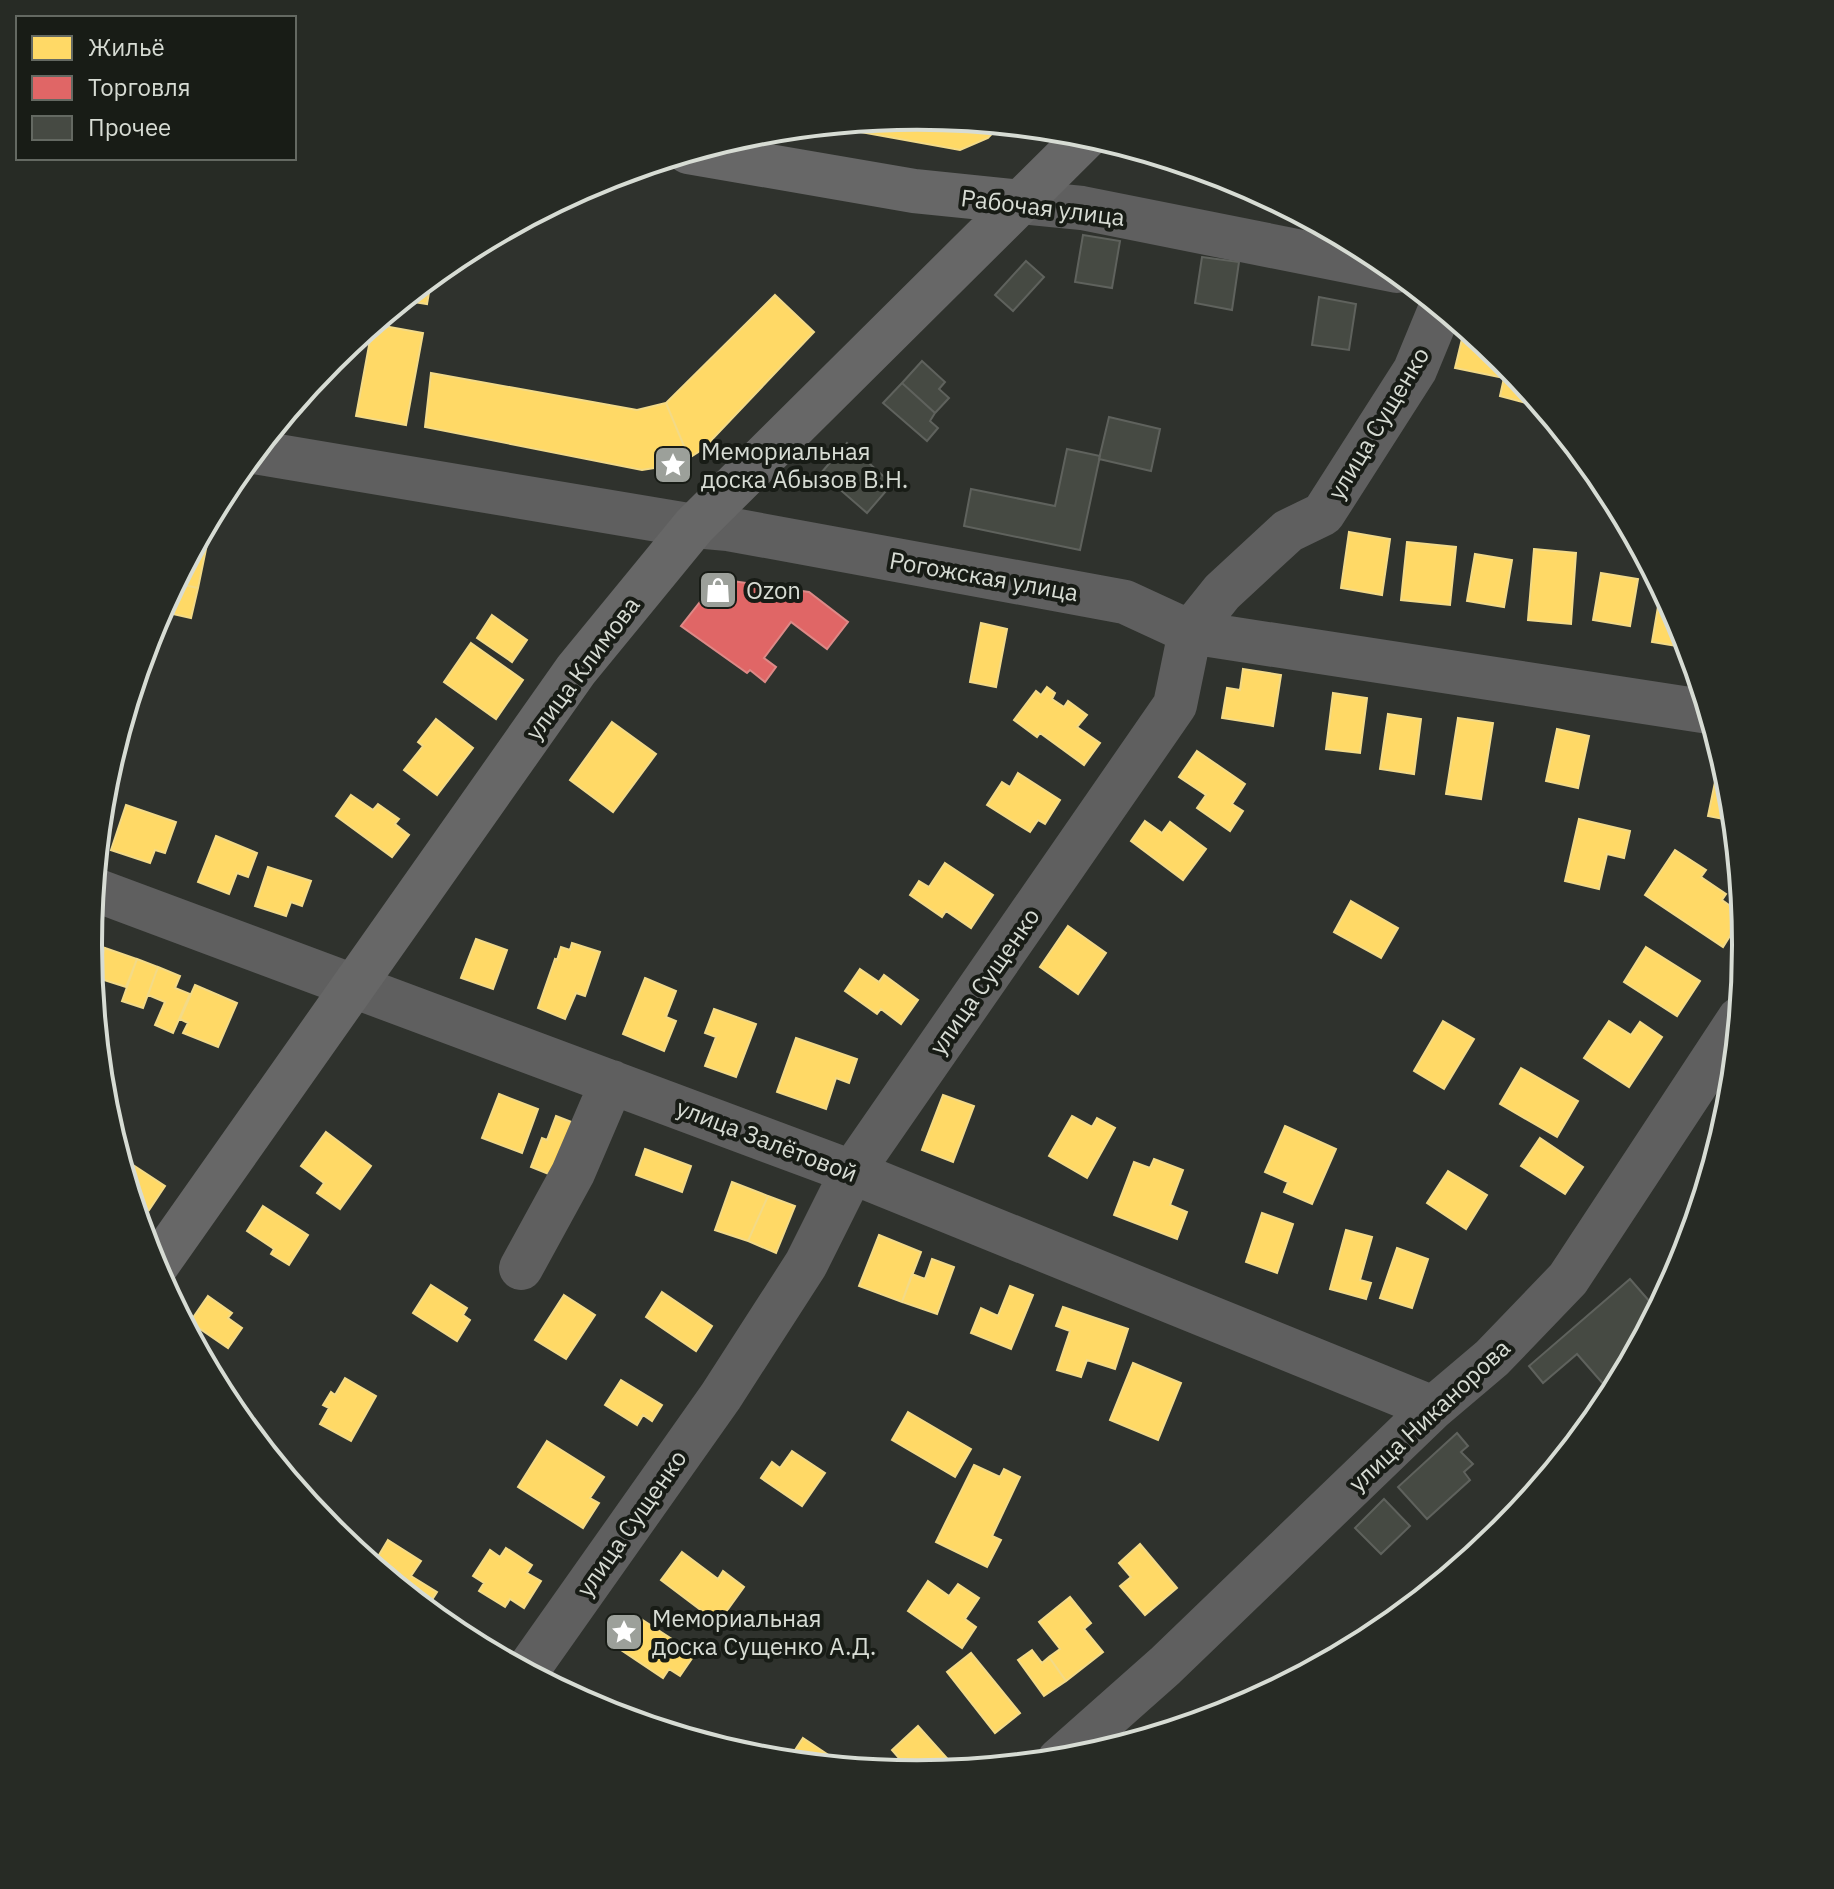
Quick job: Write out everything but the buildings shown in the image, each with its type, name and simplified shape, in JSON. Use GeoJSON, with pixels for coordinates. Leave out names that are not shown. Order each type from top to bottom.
{"type":"FeatureCollection","features":[{"type":"Feature","properties":{"kind":"main road","name":"улица Климова"},"geometry":{"type":"LineString","coordinates":[[164,1255],[576,670],[694,526],[1078,145]]}},
{"type":"Feature","properties":{"kind":"main road","name":"Рабочая улица"},"geometry":{"type":"LineString","coordinates":[[711,156],[914,191],[1021,202]]}},
{"type":"Feature","properties":{"kind":"street","name":"Рабочая улица"},"geometry":{"type":"LineString","coordinates":[[1021,202],[1082,208],[1367,265]]}},
{"type":"Feature","properties":{"kind":"street","name":"улица Сущенко"},"geometry":{"type":"LineString","coordinates":[[533,1662],[721,1396],[806,1264],[852,1172],[1175,705],[1190,632],[1222,592],[1288,531],[1323,514],[1415,370],[1437,318]]}},
{"type":"Feature","properties":{"kind":"street","name":"Рогожская улица"},"geometry":{"type":"LineString","coordinates":[[266,454],[694,526],[728,529],[1125,602],[1190,632],[1697,710]]}},
{"type":"Feature","properties":{"kind":"street","name":"улица Залётовой"},"geometry":{"type":"LineString","coordinates":[[104,893],[852,1172],[1433,1408]]}},
{"type":"Feature","properties":{"kind":"street","name":"улица Никанорова"},"geometry":{"type":"LineString","coordinates":[[1077,1744],[1165,1666],[1433,1408],[1492,1358],[1568,1279],[1726,1038]]}},
{"type":"Feature","properties":{"kind":"street"},"geometry":{"type":"LineString","coordinates":[[521,1268],[573,1173],[612,1082]]}},
{"type":"Feature","properties":{"kind":"place","name":"Мемориальная доска Абызов В.Н."},"geometry":{"type":"Point","coordinates":[673,465]}},
{"type":"Feature","properties":{"kind":"place","name":"Ozon"},"geometry":{"type":"Point","coordinates":[718,590]}},
{"type":"Feature","properties":{"kind":"place","name":"Мемориальная доска Сущенко А.Д."},"geometry":{"type":"Point","coordinates":[624,1632]}}]}
